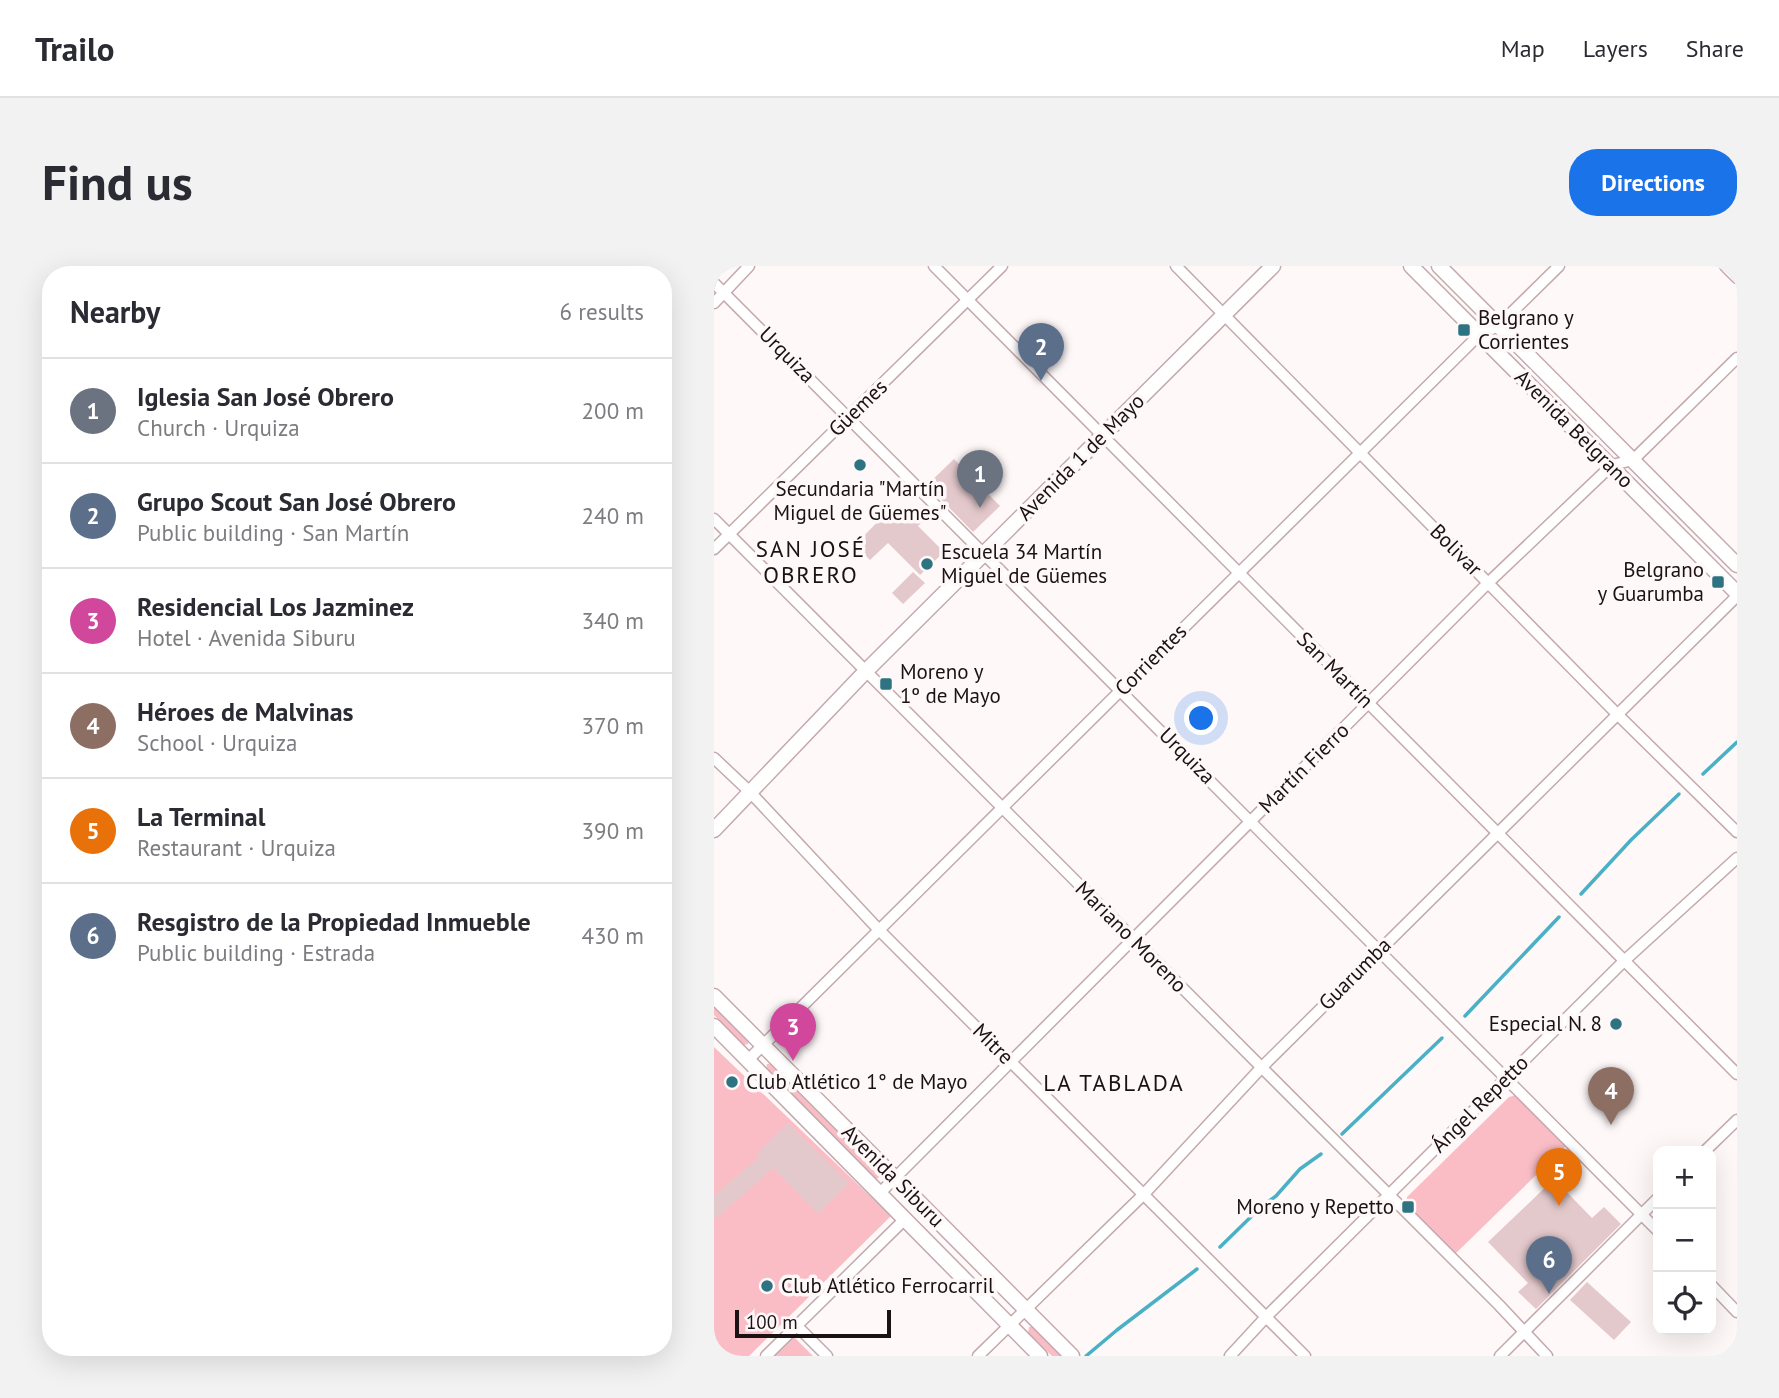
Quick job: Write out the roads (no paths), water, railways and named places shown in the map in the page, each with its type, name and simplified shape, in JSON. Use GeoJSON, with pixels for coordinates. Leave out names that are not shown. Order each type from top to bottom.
{"type":"FeatureCollection","features":[{"type":"Feature","properties":{"kind":"main road","name":"Avenida 1 de Mayo"},"geometry":{"type":"LineString","coordinates":[[714,830],[865,672],[1273,266]]}},
{"type":"Feature","properties":{"kind":"main road","name":"Avenida Belgrano"},"geometry":{"type":"LineString","coordinates":[[1411,266],[1612,465],[1737,594]]}},
{"type":"Feature","properties":{"kind":"main road","name":"Avenida Belgrano"},"geometry":{"type":"LineString","coordinates":[[1439,266],[1737,565]]}},
{"type":"Feature","properties":{"kind":"main road","name":"Avenida Siburu"},"geometry":{"type":"LineString","coordinates":[[714,996],[1072,1356]]}},
{"type":"Feature","properties":{"kind":"main road","name":"Avenida Siburu"},"geometry":{"type":"LineString","coordinates":[[714,1026],[1040,1356]]}},
{"type":"Feature","properties":{"kind":"street"},"geometry":{"type":"LineString","coordinates":[[714,303],[749,266]]}},
{"type":"Feature","properties":{"kind":"street","name":"San Martín"},"geometry":{"type":"LineString","coordinates":[[934,266],[1737,1074]]}},
{"type":"Feature","properties":{"kind":"street","name":"Güemes"},"geometry":{"type":"LineString","coordinates":[[714,550],[1002,266]]}},
{"type":"Feature","properties":{"kind":"street","name":"Bolivar"},"geometry":{"type":"LineString","coordinates":[[1176,266],[1617,714],[1737,832]]}},
{"type":"Feature","properties":{"kind":"street","name":"Corrientes"},"geometry":{"type":"LineString","coordinates":[[748,1060],[1479,335],[1498,326],[1559,266]]}},
{"type":"Feature","properties":{"kind":"street"},"geometry":{"type":"LineString","coordinates":[[1725,266],[1737,278]]}},
{"type":"Feature","properties":{"kind":"street","name":"Urquiza"},"geometry":{"type":"LineString","coordinates":[[714,283],[1653,1226]]}},
{"type":"Feature","properties":{"kind":"street"},"geometry":{"type":"LineString","coordinates":[[1612,465],[1633,460],[1737,358]]}},
{"type":"Feature","properties":{"kind":"street","name":"Martín Fierro"},"geometry":{"type":"LineString","coordinates":[[880,1193],[1489,583],[1612,465]]}},
{"type":"Feature","properties":{"kind":"street","name":"Mariano Moreno"},"geometry":{"type":"LineString","coordinates":[[714,519],[1547,1356]]}},
{"type":"Feature","properties":{"kind":"street","name":"Guarumba"},"geometry":{"type":"LineString","coordinates":[[978,1356],[1011,1327],[1144,1194],[1261,1068],[1737,594]]}},
{"type":"Feature","properties":{"kind":"street","name":"Mitre"},"geometry":{"type":"LineString","coordinates":[[714,758],[750,792],[879,930],[1305,1356]]}},
{"type":"Feature","properties":{"kind":"street","name":"Ángel Repetto"},"geometry":{"type":"LineString","coordinates":[[1230,1356],[1624,961],[1737,858]]}},
{"type":"Feature","properties":{"kind":"street"},"geometry":{"type":"LineString","coordinates":[[1710,1146],[1737,1119]]}},
{"type":"Feature","properties":{"kind":"street"},"geometry":{"type":"LineString","coordinates":[[1500,1356],[1653,1203]]}},
{"type":"Feature","properties":{"kind":"street"},"geometry":{"type":"LineString","coordinates":[[766,1356],[905,1219]]}},
{"type":"Feature","properties":{"kind":"street"},"geometry":{"type":"LineString","coordinates":[[1716,1289],[1737,1312]]}},
{"type":"Feature","properties":{"kind":"street"},"geometry":{"type":"LineString","coordinates":[[797,1326],[827,1356]]}},
{"type":"Feature","properties":{"kind":"waterway"},"geometry":{"type":"LineString","coordinates":[[1703,774],[1737,742]]}},
{"type":"Feature","properties":{"kind":"waterway"},"geometry":{"type":"LineString","coordinates":[[1581,894],[1679,794]]}},
{"type":"Feature","properties":{"kind":"waterway"},"geometry":{"type":"LineString","coordinates":[[1465,1016],[1559,917]]}},
{"type":"Feature","properties":{"kind":"waterway"},"geometry":{"type":"LineString","coordinates":[[1342,1134],[1442,1038]]}},
{"type":"Feature","properties":{"kind":"waterway"},"geometry":{"type":"LineString","coordinates":[[1220,1247],[1276,1196],[1300,1169],[1321,1154]]}},
{"type":"Feature","properties":{"kind":"waterway"},"geometry":{"type":"LineString","coordinates":[[1086,1356],[1197,1269]]}},
{"type":"Feature","properties":{"kind":"place","name":"Belgrano y Corrientes"},"geometry":{"type":"Point","coordinates":[1464,330]}},
{"type":"Feature","properties":{"kind":"place","name":"Grupo Scout San José Obrero"},"geometry":{"type":"Point","coordinates":[1041,381]}},
{"type":"Feature","properties":{"kind":"place","name":"Secundaria \"Martín Miguel de Güemes\""},"geometry":{"type":"Point","coordinates":[860,465]}},
{"type":"Feature","properties":{"kind":"place","name":"Iglesia San José Obrero"},"geometry":{"type":"Point","coordinates":[980,508]}},
{"type":"Feature","properties":{"kind":"place","name":"Escuela 34 Martín Miguel de Güemes"},"geometry":{"type":"Point","coordinates":[927,564]}},
{"type":"Feature","properties":{"kind":"place","name":"Belgrano y Guarumba"},"geometry":{"type":"Point","coordinates":[1718,582]}},
{"type":"Feature","properties":{"kind":"place","name":"Moreno y 1º de Mayo"},"geometry":{"type":"Point","coordinates":[886,684]}},
{"type":"Feature","properties":{"kind":"place","name":"Especial N. 8"},"geometry":{"type":"Point","coordinates":[1616,1024]}},
{"type":"Feature","properties":{"kind":"place","name":"Residencial Los Jazminez"},"geometry":{"type":"Point","coordinates":[793,1061]}},
{"type":"Feature","properties":{"kind":"place","name":"Club Atlético 1° de Mayo"},"geometry":{"type":"Point","coordinates":[732,1082]}},
{"type":"Feature","properties":{"kind":"place","name":"Héroes de Malvinas"},"geometry":{"type":"Point","coordinates":[1611,1125]}},
{"type":"Feature","properties":{"kind":"place","name":"La Terminal"},"geometry":{"type":"Point","coordinates":[1559,1206]}},
{"type":"Feature","properties":{"kind":"place","name":"Moreno y Repetto"},"geometry":{"type":"Point","coordinates":[1408,1207]}},
{"type":"Feature","properties":{"kind":"place","name":"Club Atlético Ferrocarril"},"geometry":{"type":"Point","coordinates":[767,1286]}},
{"type":"Feature","properties":{"kind":"place","name":"Resgistro de la Propiedad Inmueble"},"geometry":{"type":"Point","coordinates":[1549,1294]}},
{"type":"Feature","properties":{"kind":"district","name":"SAN JOSÉ OBRERO"},"geometry":{"type":"Point","coordinates":[811,562]}},
{"type":"Feature","properties":{"kind":"district","name":"LA TABLADA"},"geometry":{"type":"Point","coordinates":[1114,1083]}}]}
